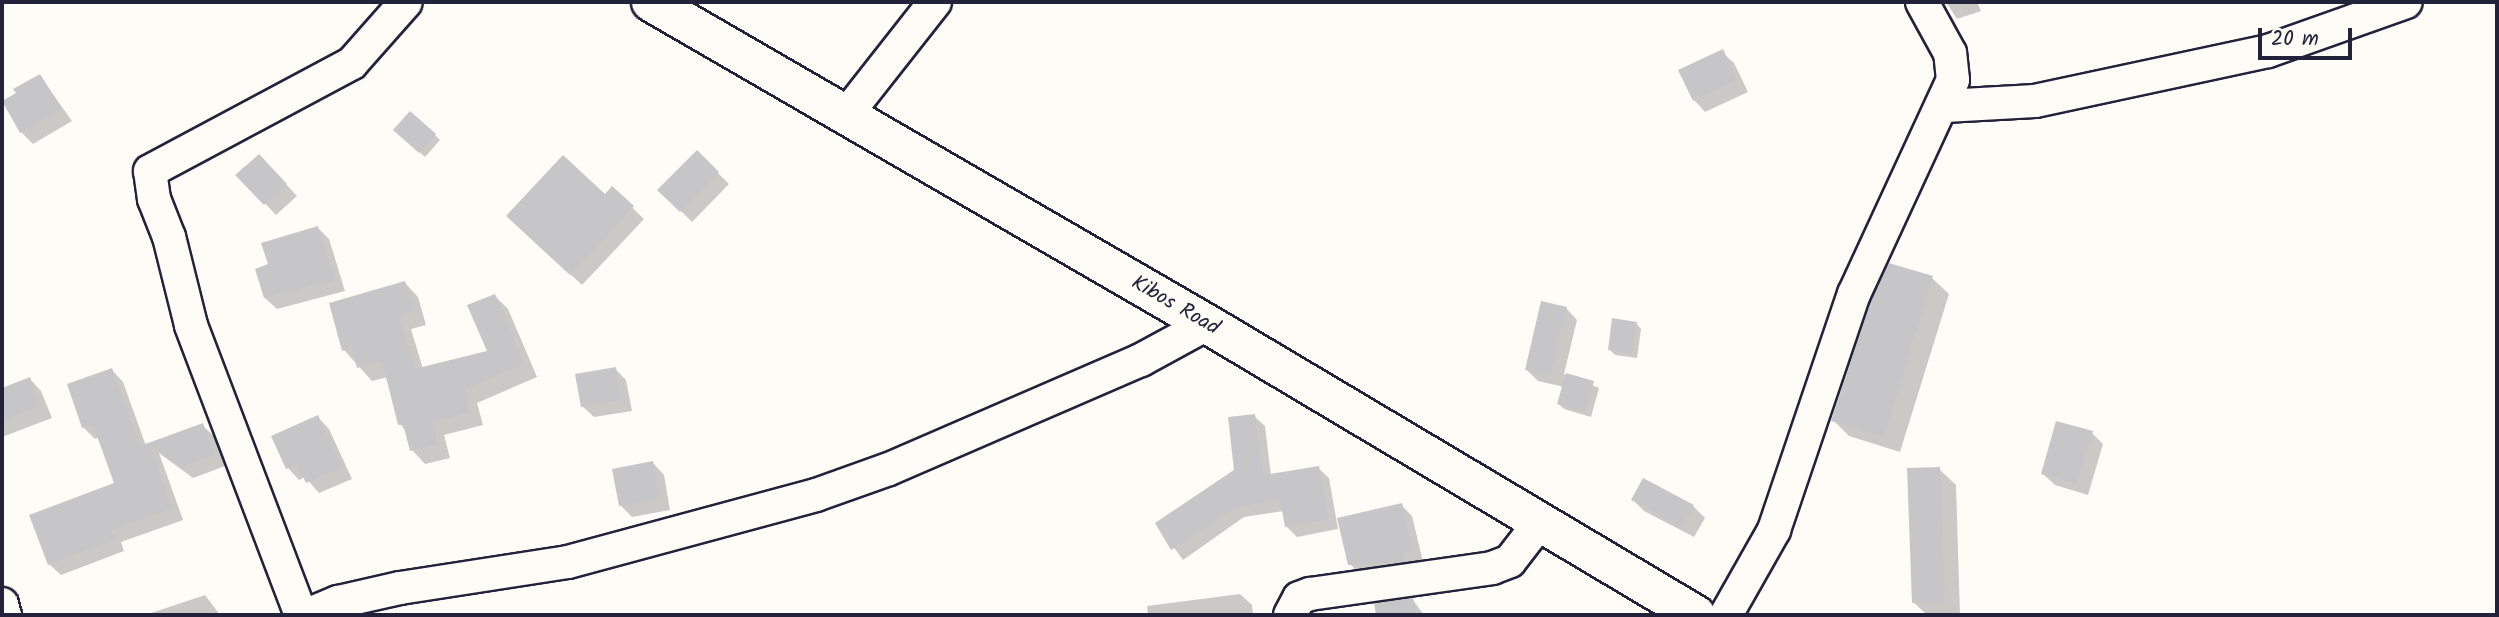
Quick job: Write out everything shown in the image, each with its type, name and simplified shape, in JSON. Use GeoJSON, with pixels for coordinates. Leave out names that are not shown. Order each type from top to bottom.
{"type":"FeatureCollection","features":[{"type":"Feature","properties":{"kind":"main road","name":"Kibos Road"},"geometry":{"type":"LineString","coordinates":[[651,2],[1207,324],[1696,615]]}},
{"type":"Feature","properties":{"kind":"street"},"geometry":{"type":"LineString","coordinates":[[301,615],[191,325],[169,237],[154,199],[150,172],[352,63],[406,2]]}},
{"type":"Feature","properties":{"kind":"street"},"geometry":{"type":"LineString","coordinates":[[846,115],[935,2]]}},
{"type":"Feature","properties":{"kind":"street"},"geometry":{"type":"LineString","coordinates":[[1726,615],[1774,530],[1854,294],[1892,206],[1945,106],[1953,80],[1950,53],[1922,2]]}},
{"type":"Feature","properties":{"kind":"street"},"geometry":{"type":"LineString","coordinates":[[1945,106],[2035,101],[2268,51],[2406,2]]}},
{"type":"Feature","properties":{"kind":"street"},"geometry":{"type":"LineString","coordinates":[[307,615],[338,602],[399,602],[568,562],[816,495],[889,469],[1142,360],[1207,324]]}},
{"type":"Feature","properties":{"kind":"street"},"geometry":{"type":"LineString","coordinates":[[1290,615],[1299,598],[1310,594],[1501,565],[1524,546],[1540,522]]}},
{"type":"Feature","properties":{"kind":"street"},"geometry":{"type":"LineString","coordinates":[[2,604],[5,615]]}},
{"type":"Feature","properties":{"kind":"building"},"geometry":{"type":"Polygon","coordinates":[[[1723,49],[1737,80],[1693,101],[1678,70],[1723,49]]]}},
{"type":"Feature","properties":{"kind":"building"},"geometry":{"type":"Polygon","coordinates":[[[40,74],[62,109],[20,133],[2,101],[16,93],[13,89],[40,74]]]}},
{"type":"Feature","properties":{"kind":"building"},"geometry":{"type":"Polygon","coordinates":[[[410,111],[436,134],[419,153],[393,130],[410,111]]]}},
{"type":"Feature","properties":{"kind":"building"},"geometry":{"type":"Polygon","coordinates":[[[697,150],[719,172],[680,212],[657,190],[697,150]]]}},
{"type":"Feature","properties":{"kind":"building"},"geometry":{"type":"Polygon","coordinates":[[[259,154],[287,184],[264,205],[235,175],[259,154]]]}},
{"type":"Feature","properties":{"kind":"building"},"geometry":{"type":"Polygon","coordinates":[[[563,155],[605,194],[612,186],[634,206],[570,275],[506,216],[563,155]]]}},
{"type":"Feature","properties":{"kind":"building"},"geometry":{"type":"Polygon","coordinates":[[[318,226],[335,280],[264,298],[255,269],[268,264],[261,243],[318,226]]]}},
{"type":"Feature","properties":{"kind":"building"},"geometry":{"type":"Polygon","coordinates":[[[1889,263],[1933,276],[1884,437],[1831,421],[1871,301],[1889,263]]]}},
{"type":"Feature","properties":{"kind":"building"},"geometry":{"type":"Polygon","coordinates":[[[405,281],[414,311],[399,315],[414,369],[487,351],[467,305],[495,294],[524,364],[465,389],[470,412],[432,422],[438,444],[410,451],[403,424],[398,425],[382,361],[357,368],[352,348],[342,351],[329,303],[405,281]]]}},
{"type":"Feature","properties":{"kind":"building"},"geometry":{"type":"Polygon","coordinates":[[[1541,301],[1567,307],[1550,376],[1525,370],[1541,301]]]}},
{"type":"Feature","properties":{"kind":"building"},"geometry":{"type":"Polygon","coordinates":[[[1612,318],[1637,322],[1632,354],[1608,350],[1612,318]]]}},
{"type":"Feature","properties":{"kind":"building"},"geometry":{"type":"Polygon","coordinates":[[[616,367],[621,400],[581,407],[575,374],[616,367]]]}},
{"type":"Feature","properties":{"kind":"building"},"geometry":{"type":"Polygon","coordinates":[[[112,368],[140,446],[203,423],[215,455],[181,467],[150,445],[172,509],[111,530],[114,539],[48,565],[29,515],[114,483],[93,425],[82,428],[67,384],[112,368]]]}},
{"type":"Feature","properties":{"kind":"building"},"geometry":{"type":"Polygon","coordinates":[[[1566,373],[1594,381],[1585,412],[1557,404],[1566,373]]]}},
{"type":"Feature","properties":{"kind":"building"},"geometry":{"type":"Polygon","coordinates":[[[30,377],[41,406],[2,421],[2,388],[30,377]]]}},
{"type":"Feature","properties":{"kind":"building"},"geometry":{"type":"Polygon","coordinates":[[[1255,414],[1263,475],[1319,466],[1329,519],[1285,527],[1280,499],[1234,508],[1171,550],[1155,523],[1234,470],[1228,417],[1255,414]]]}},
{"type":"Feature","properties":{"kind":"building"},"geometry":{"type":"Polygon","coordinates":[[[318,415],[342,467],[306,483],[297,465],[286,469],[271,436],[318,415]]]}},
{"type":"Feature","properties":{"kind":"building"},"geometry":{"type":"Polygon","coordinates":[[[2056,421],[2093,431],[2077,484],[2041,474],[2056,421]]]}},
{"type":"Feature","properties":{"kind":"building"},"geometry":{"type":"Polygon","coordinates":[[[653,461],[660,499],[619,506],[612,469],[653,461]]]}},
{"type":"Feature","properties":{"kind":"building"},"geometry":{"type":"Polygon","coordinates":[[[1940,467],[1945,602],[1912,603],[1907,468],[1940,467]]]}},
{"type":"Feature","properties":{"kind":"building"},"geometry":{"type":"Polygon","coordinates":[[[1643,478],[1694,505],[1682,527],[1631,500],[1643,478]]]}},
{"type":"Feature","properties":{"kind":"building"},"geometry":{"type":"Polygon","coordinates":[[[1402,503],[1413,550],[1403,553],[1405,562],[1348,565],[1337,518],[1402,503]]]}},
{"type":"Feature","properties":{"kind":"building"},"geometry":{"type":"Polygon","coordinates":[[[1413,598],[1417,615],[1376,615],[1374,603],[1413,598]]]}}]}
